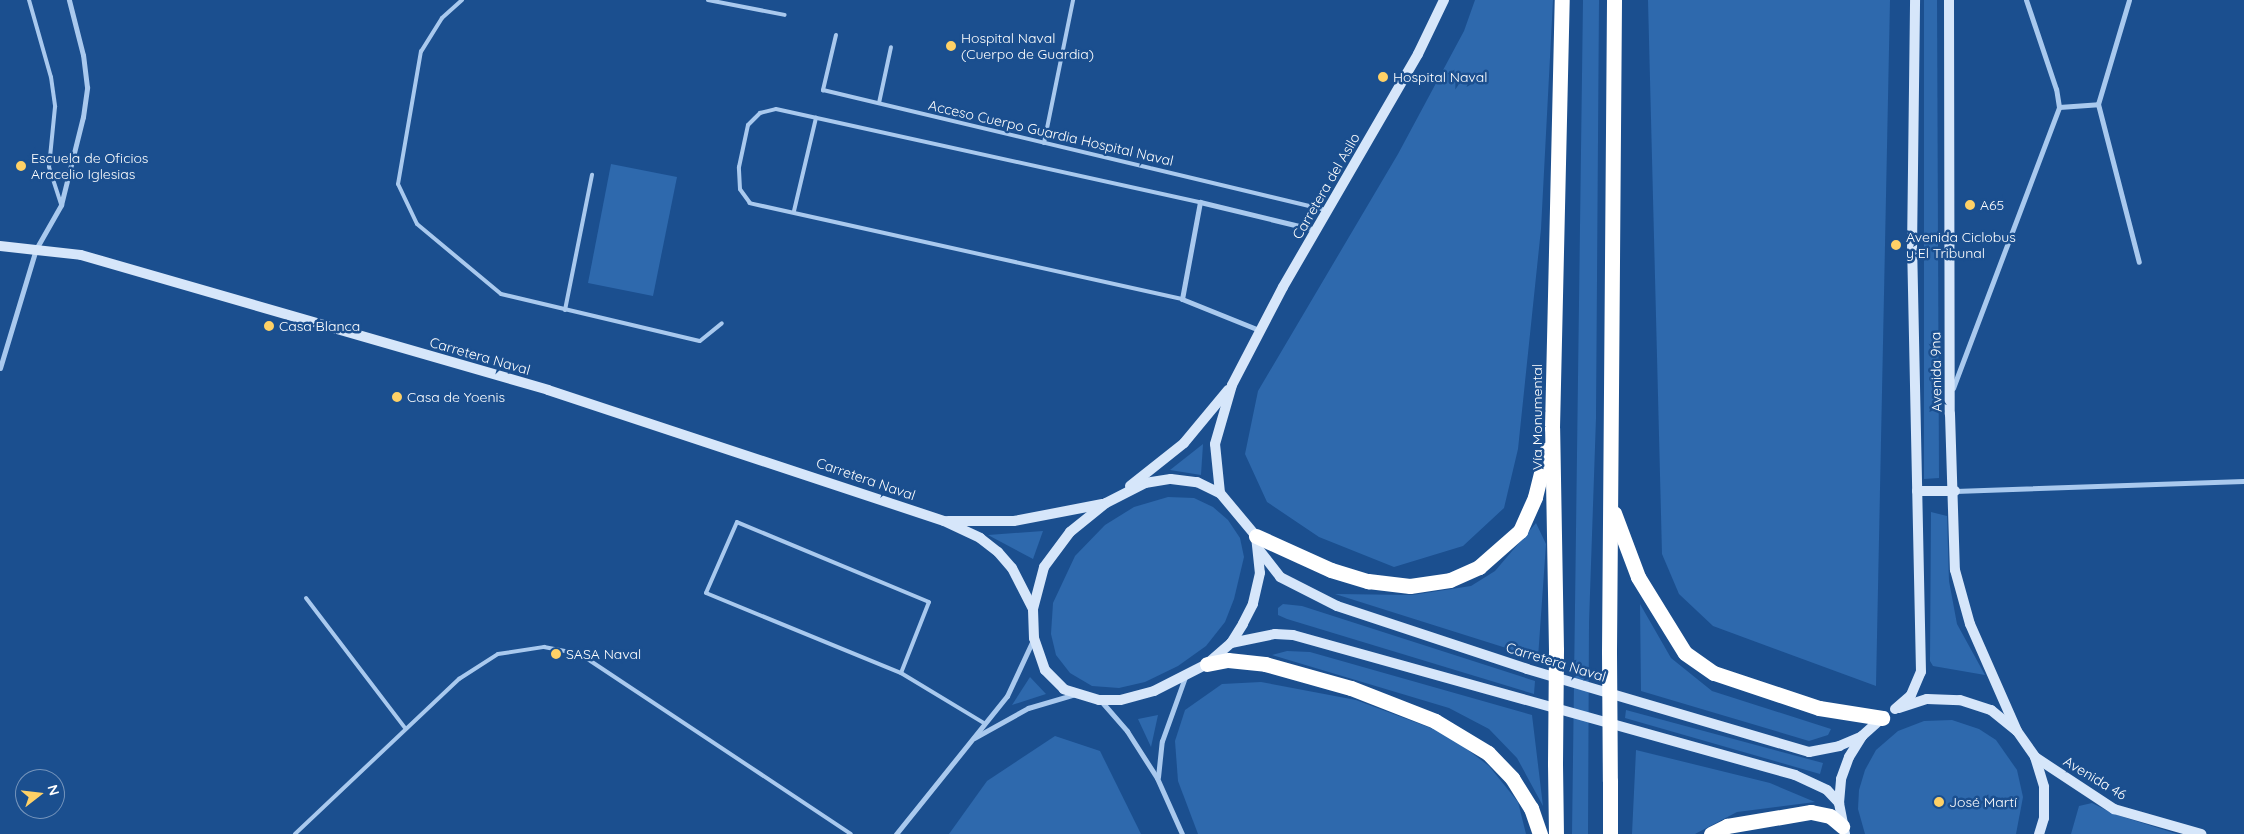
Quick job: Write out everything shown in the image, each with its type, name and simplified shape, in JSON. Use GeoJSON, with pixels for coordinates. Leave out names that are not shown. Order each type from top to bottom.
{"type":"FeatureCollection","features":[{"type":"Feature","properties":{"kind":"highway","name":"Vía Monumental"},"geometry":{"type":"LineString","coordinates":[[1556,834],[1556,650],[1552,428],[1562,0]]}},
{"type":"Feature","properties":{"kind":"highway"},"geometry":{"type":"LineString","coordinates":[[1610,834],[1609,652],[1614,0]]}},
{"type":"Feature","properties":{"kind":"highway"},"geometry":{"type":"LineString","coordinates":[[1258,543],[1368,582],[1410,586],[1450,580],[1479,566],[1520,532],[1536,497],[1552,428]]}},
{"type":"Feature","properties":{"kind":"highway"},"geometry":{"type":"LineString","coordinates":[[1611,505],[1638,577],[1685,653],[1714,673],[1820,708],[1882,718]]}},
{"type":"Feature","properties":{"kind":"highway"},"geometry":{"type":"LineString","coordinates":[[1207,664],[1228,660],[1265,664],[1351,688],[1435,721],[1488,753],[1512,778],[1531,808],[1540,834]]}},
{"type":"Feature","properties":{"kind":"highway"},"geometry":{"type":"LineString","coordinates":[[1711,834],[1727,826],[1746,821],[1811,812],[1830,816],[1843,830]]}},
{"type":"Feature","properties":{"kind":"main road","name":"Carretera del Asilo"},"geometry":{"type":"LineString","coordinates":[[1220,493],[1215,444],[1232,385],[1259,330],[1418,54],[1444,0]]}},
{"type":"Feature","properties":{"kind":"main road","name":"Avenida 9na"},"geometry":{"type":"LineString","coordinates":[[1895,709],[1911,695],[1921,672],[1912,232],[1915,0]]}},
{"type":"Feature","properties":{"kind":"main road","name":"Avenida 9na"},"geometry":{"type":"LineString","coordinates":[[1949,0],[1950,396],[1958,579],[1970,624],[2017,731]]}},
{"type":"Feature","properties":{"kind":"main road","name":"Carretera Naval"},"geometry":{"type":"LineString","coordinates":[[0,246],[81,255],[548,390],[944,521],[980,538],[998,552],[1012,568],[1033,609]]}},
{"type":"Feature","properties":{"kind":"main road","name":"Carretera del Asilo"},"geometry":{"type":"LineString","coordinates":[[1121,493],[1184,443],[1232,385]]}},
{"type":"Feature","properties":{"kind":"main road"},"geometry":{"type":"LineString","coordinates":[[1220,493],[1197,482],[1171,479],[1145,483],[1121,493],[1106,502],[1054,550],[1044,567],[1033,609],[1034,638],[1045,670],[1054,682],[1077,693],[1100,700],[1140,696],[1185,677],[1207,664],[1231,643],[1253,604],[1260,573],[1258,543]]}},
{"type":"Feature","properties":{"kind":"main road"},"geometry":{"type":"LineString","coordinates":[[1917,491],[1954,492]]}},
{"type":"Feature","properties":{"kind":"main road","name":"Carretera Naval"},"geometry":{"type":"LineString","coordinates":[[1220,493],[1258,543],[1280,577],[1338,606],[1527,669],[1809,752],[1839,746],[1862,736]]}},
{"type":"Feature","properties":{"kind":"main road","name":"Carretera Naval"},"geometry":{"type":"LineString","coordinates":[[944,521],[1014,521],[1106,502]]}},
{"type":"Feature","properties":{"kind":"main road"},"geometry":{"type":"LineString","coordinates":[[1231,643],[1274,634],[1293,636],[1795,775],[1827,790],[1839,803]]}},
{"type":"Feature","properties":{"kind":"main road"},"geometry":{"type":"LineString","coordinates":[[1843,830],[1839,803],[1841,780],[1849,757],[1862,736],[1895,709],[1927,699],[1960,700],[1991,710],[2017,731],[2035,757],[2044,787],[2044,818],[2039,834]]}},
{"type":"Feature","properties":{"kind":"main road","name":"Avenida 46"},"geometry":{"type":"LineString","coordinates":[[2035,757],[2114,809],[2201,834]]}},
{"type":"Feature","properties":{"kind":"street"},"geometry":{"type":"LineString","coordinates":[[0,368],[36,249],[61,204],[84,117],[87,87],[83,54],[69,0]]}},
{"type":"Feature","properties":{"kind":"street"},"geometry":{"type":"LineString","coordinates":[[1950,396],[2059,107],[2056,89],[2026,0]]}},
{"type":"Feature","properties":{"kind":"street"},"geometry":{"type":"LineString","coordinates":[[2129,0],[2098,104],[2139,262]]}},
{"type":"Feature","properties":{"kind":"street"},"geometry":{"type":"LineString","coordinates":[[2059,107],[2098,104]]}},
{"type":"Feature","properties":{"kind":"street"},"geometry":{"type":"LineString","coordinates":[[1259,330],[1182,300],[1200,202],[1316,230]]}},
{"type":"Feature","properties":{"kind":"street"},"geometry":{"type":"LineString","coordinates":[[1954,492],[2244,482]]}},
{"type":"Feature","properties":{"kind":"street"},"geometry":{"type":"LineString","coordinates":[[896,834],[967,742],[1007,696],[1034,638]]}},
{"type":"Feature","properties":{"kind":"street"},"geometry":{"type":"LineString","coordinates":[[1158,778],[1162,741],[1185,677]]}},
{"type":"Feature","properties":{"kind":"street"},"geometry":{"type":"LineString","coordinates":[[967,742],[1020,712],[1077,693]]}},
{"type":"Feature","properties":{"kind":"street"},"geometry":{"type":"LineString","coordinates":[[1100,700],[1127,731],[1158,778],[1182,834]]}},
{"type":"Feature","properties":{"kind":"lane"},"geometry":{"type":"LineString","coordinates":[[29,0],[51,77],[55,107],[49,167],[61,204]]}},
{"type":"Feature","properties":{"kind":"lane"},"geometry":{"type":"LineString","coordinates":[[462,0],[442,18],[421,52],[398,184],[417,224],[500,294],[700,341],[722,323]]}},
{"type":"Feature","properties":{"kind":"lane"},"geometry":{"type":"LineString","coordinates":[[708,0],[785,15]]}},
{"type":"Feature","properties":{"kind":"lane"},"geometry":{"type":"LineString","coordinates":[[1044,142],[1073,0]]}},
{"type":"Feature","properties":{"kind":"lane","name":"Acceso Cuerpo Guardia Hospital Naval"},"geometry":{"type":"LineString","coordinates":[[836,35],[823,90],[1328,211]]}},
{"type":"Feature","properties":{"kind":"lane"},"geometry":{"type":"LineString","coordinates":[[879,103],[891,47]]}},
{"type":"Feature","properties":{"kind":"lane"},"geometry":{"type":"LineString","coordinates":[[1182,300],[794,211],[750,203],[740,190],[738,167],[748,124],[760,113],[776,109],[1200,202]]}},
{"type":"Feature","properties":{"kind":"lane"},"geometry":{"type":"LineString","coordinates":[[794,211],[816,118]]}},
{"type":"Feature","properties":{"kind":"lane"},"geometry":{"type":"LineString","coordinates":[[565,310],[592,175]]}},
{"type":"Feature","properties":{"kind":"lane"},"geometry":{"type":"LineString","coordinates":[[901,673],[929,602],[737,522],[706,593],[901,673],[984,723]]}},
{"type":"Feature","properties":{"kind":"lane"},"geometry":{"type":"LineString","coordinates":[[306,598],[405,728]]}},
{"type":"Feature","properties":{"kind":"lane"},"geometry":{"type":"LineString","coordinates":[[295,834],[458,679],[498,654],[544,647],[580,654],[851,834]]}},
{"type":"Feature","properties":{"kind":"shaded area"},"geometry":{"type":"Polygon","coordinates":[[[1475,0],[1553,0],[1541,229],[1518,449],[1504,508],[1463,546],[1394,567],[1319,537],[1267,502],[1245,454],[1258,391],[1398,154],[1464,31],[1475,0]]]}},
{"type":"Feature","properties":{"kind":"shaded area"},"geometry":{"type":"Polygon","coordinates":[[[1583,0],[1599,0],[1596,418],[1589,623],[1588,834],[1572,834],[1583,0]]]}},
{"type":"Feature","properties":{"kind":"shaded area"},"geometry":{"type":"Polygon","coordinates":[[[1648,0],[1890,0],[1876,686],[1713,626],[1679,594],[1662,554],[1648,0]]]}},
{"type":"Feature","properties":{"kind":"shaded area"},"geometry":{"type":"Polygon","coordinates":[[[1924,0],[1937,0],[1939,478],[1924,479],[1924,0]]]}},
{"type":"Feature","properties":{"kind":"shaded area"},"geometry":{"type":"Polygon","coordinates":[[[611,164],[677,177],[653,296],[588,283],[611,164]]]}},
{"type":"Feature","properties":{"kind":"shaded area"},"geometry":{"type":"Polygon","coordinates":[[[1203,444],[1201,475],[1170,470],[1203,444]]]}},
{"type":"Feature","properties":{"kind":"shaded area"},"geometry":{"type":"Polygon","coordinates":[[[1168,497],[1194,498],[1213,507],[1228,520],[1240,538],[1244,557],[1234,599],[1225,622],[1206,646],[1178,666],[1145,682],[1119,688],[1092,686],[1070,673],[1056,655],[1051,634],[1053,603],[1075,556],[1105,525],[1134,507],[1168,497]]]}},
{"type":"Feature","properties":{"kind":"shaded area"},"geometry":{"type":"Polygon","coordinates":[[[1931,512],[1947,516],[1949,581],[1957,624],[1985,675],[1933,666],[1930,661],[1931,512]]]}},
{"type":"Feature","properties":{"kind":"shaded area"},"geometry":{"type":"Polygon","coordinates":[[[1536,523],[1546,544],[1538,658],[1335,594],[1412,595],[1471,586],[1495,571],[1536,523]]]}},
{"type":"Feature","properties":{"kind":"shaded area"},"geometry":{"type":"Polygon","coordinates":[[[1043,531],[1033,559],[988,535],[1043,531]]]}},
{"type":"Feature","properties":{"kind":"shaded area"},"geometry":{"type":"Polygon","coordinates":[[[1283,604],[1302,606],[1535,681],[1534,694],[1287,619],[1278,615],[1278,608],[1283,604]]]}},
{"type":"Feature","properties":{"kind":"shaded area"},"geometry":{"type":"Polygon","coordinates":[[[1640,604],[1671,658],[1712,691],[1831,729],[1828,735],[1809,741],[1641,691],[1640,604]]]}},
{"type":"Feature","properties":{"kind":"shaded area"},"geometry":{"type":"Polygon","coordinates":[[[1287,651],[1310,652],[1532,715],[1543,806],[1517,758],[1489,729],[1449,708],[1272,655],[1287,651]]]}},
{"type":"Feature","properties":{"kind":"shaded area"},"geometry":{"type":"Polygon","coordinates":[[[1030,677],[1046,694],[1012,705],[1030,677]]]}},
{"type":"Feature","properties":{"kind":"shaded area"},"geometry":{"type":"Polygon","coordinates":[[[1261,682],[1356,700],[1447,734],[1489,766],[1518,802],[1526,834],[1198,834],[1178,781],[1175,741],[1185,710],[1222,684],[1261,682]]]}},
{"type":"Feature","properties":{"kind":"shaded area"},"geometry":{"type":"Polygon","coordinates":[[[1626,710],[1823,763],[1820,774],[1625,718],[1626,710]]]}},
{"type":"Feature","properties":{"kind":"shaded area"},"geometry":{"type":"Polygon","coordinates":[[[1158,715],[1151,747],[1138,719],[1158,715]]]}},
{"type":"Feature","properties":{"kind":"shaded area"},"geometry":{"type":"Polygon","coordinates":[[[1952,720],[1979,729],[1996,740],[2017,770],[2023,797],[2016,834],[1865,834],[1858,809],[1859,790],[1865,770],[1876,750],[1898,731],[1924,721],[1952,720]]]}},
{"type":"Feature","properties":{"kind":"shaded area"},"geometry":{"type":"Polygon","coordinates":[[[1055,736],[1100,751],[1141,834],[949,834],[987,781],[1055,736]]]}},
{"type":"Feature","properties":{"kind":"shaded area"},"geometry":{"type":"Polygon","coordinates":[[[1636,750],[1770,783],[1815,802],[1737,812],[1695,834],[1632,834],[1636,750]]]}},
{"type":"Feature","properties":{"kind":"shaded area"},"geometry":{"type":"Polygon","coordinates":[[[2092,803],[2114,814],[2177,834],[2071,834],[2079,806],[2092,803]]]}},
{"type":"Feature","properties":{"kind":"place","name":"Hospital Naval (Cuerpo de Guardia)"},"geometry":{"type":"Point","coordinates":[951,46]}},
{"type":"Feature","properties":{"kind":"place","name":"Hospital Naval"},"geometry":{"type":"Point","coordinates":[1383,77]}},
{"type":"Feature","properties":{"kind":"place","name":"Escuela de Oficios Aracelio Iglesias"},"geometry":{"type":"Point","coordinates":[21,166]}},
{"type":"Feature","properties":{"kind":"place","name":"A65"},"geometry":{"type":"Point","coordinates":[1970,205]}},
{"type":"Feature","properties":{"kind":"place","name":"Avenida Ciclobus y El Tribunal"},"geometry":{"type":"Point","coordinates":[1896,245]}},
{"type":"Feature","properties":{"kind":"place","name":"Casa Blanca"},"geometry":{"type":"Point","coordinates":[269,326]}},
{"type":"Feature","properties":{"kind":"place","name":"Casa de Yoenis"},"geometry":{"type":"Point","coordinates":[397,397]}},
{"type":"Feature","properties":{"kind":"place","name":"SASA Naval"},"geometry":{"type":"Point","coordinates":[556,654]}},
{"type":"Feature","properties":{"kind":"place","name":"José Martí"},"geometry":{"type":"Point","coordinates":[1939,802]}}]}
